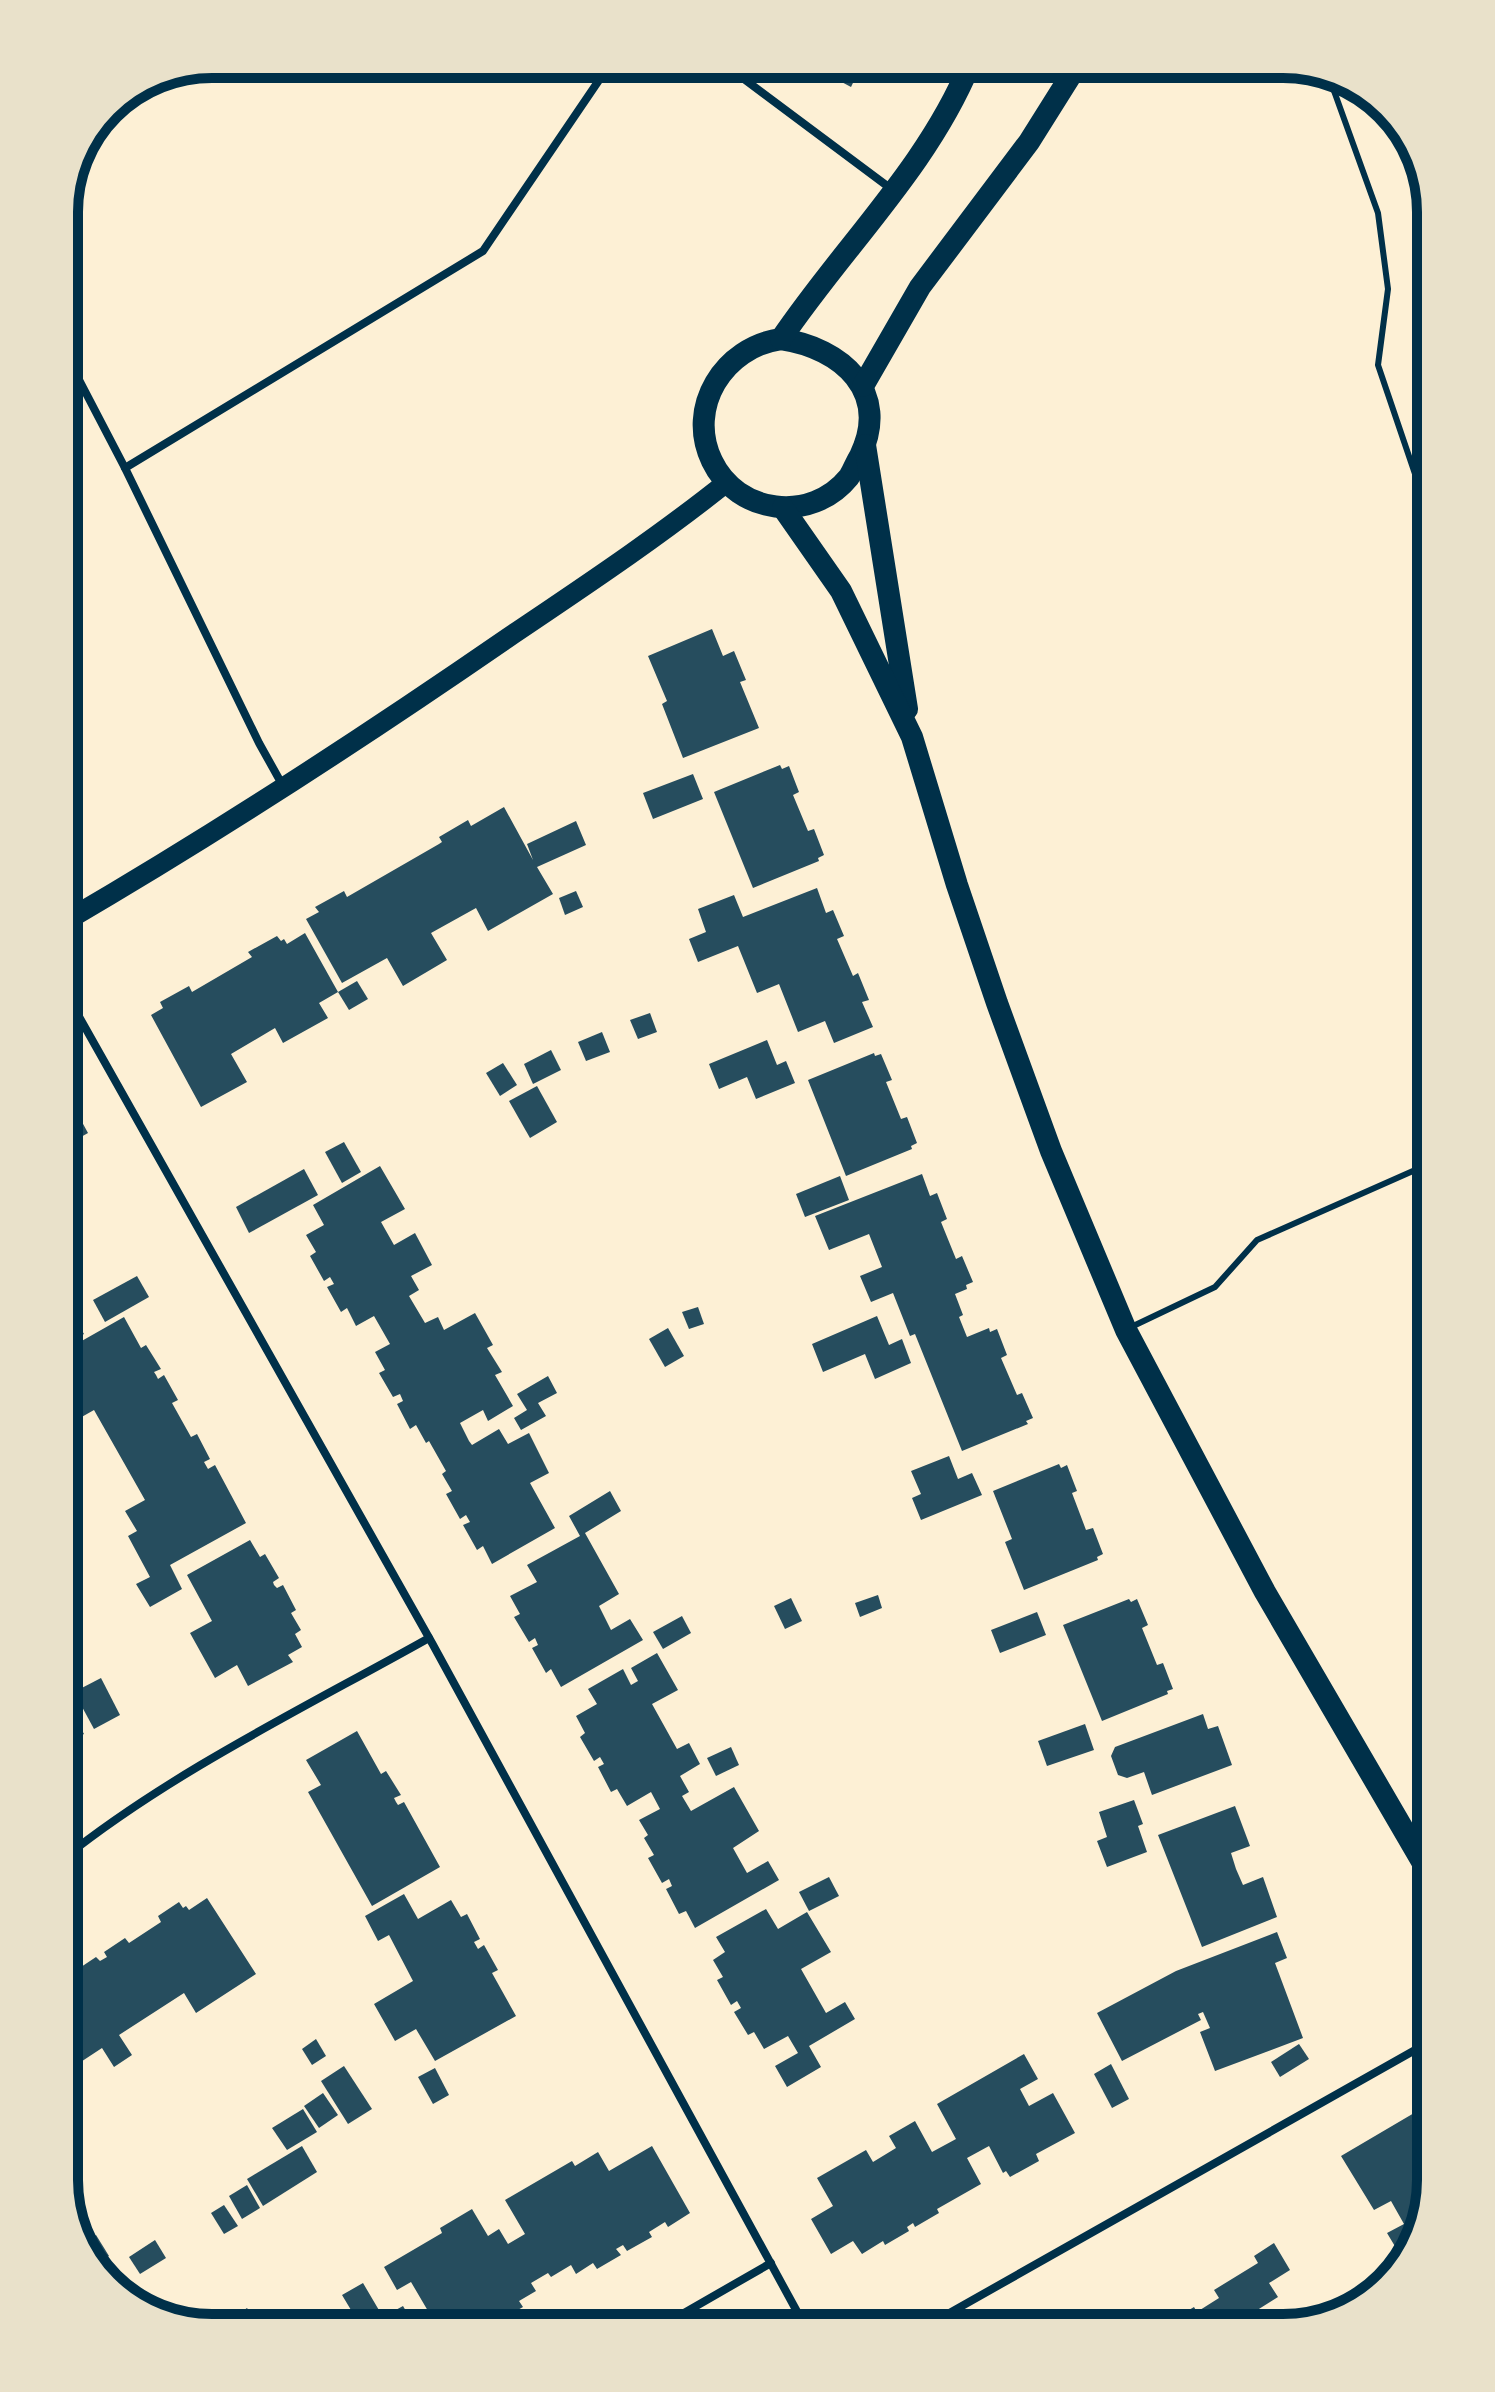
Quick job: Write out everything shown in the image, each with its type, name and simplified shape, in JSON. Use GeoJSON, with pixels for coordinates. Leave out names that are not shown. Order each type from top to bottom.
{"type":"FeatureCollection","features":[{"type":"Feature","properties":{"kind":"highway"},"geometry":{"type":"LineString","coordinates":[[781,339],[829,271],[895,191],[945,117],[963,78]]}},
{"type":"Feature","properties":{"kind":"highway"},"geometry":{"type":"LineString","coordinates":[[863,386],[944,251],[1029,142],[1069,78]]}},
{"type":"Feature","properties":{"kind":"highway"},"geometry":{"type":"LineString","coordinates":[[781,339],[817,348],[840,362],[863,386],[870,403],[871,427],[849,477],[827,496],[806,505],[783,508],[765,506],[747,499],[727,482],[712,462],[704,439],[704,411],[710,391],[722,370],[742,353],[762,342],[781,339]]}},
{"type":"Feature","properties":{"kind":"highway"},"geometry":{"type":"LineString","coordinates":[[865,445],[912,737]]}},
{"type":"Feature","properties":{"kind":"highway"},"geometry":{"type":"LineString","coordinates":[[783,508],[841,591],[912,737],[997,1003],[1051,1151],[1126,1330],[1265,1592],[1417,1853]]}},
{"type":"Feature","properties":{"kind":"main road"},"geometry":{"type":"LineString","coordinates":[[78,914],[284,788],[650,541],[727,482]]}},
{"type":"Feature","properties":{"kind":"street"},"geometry":{"type":"LineString","coordinates":[[125,468],[483,251],[600,78]]}},
{"type":"Feature","properties":{"kind":"street"},"geometry":{"type":"LineString","coordinates":[[743,78],[895,191]]}},
{"type":"Feature","properties":{"kind":"street"},"geometry":{"type":"LineString","coordinates":[[78,378],[284,788]]}},
{"type":"Feature","properties":{"kind":"street"},"geometry":{"type":"LineString","coordinates":[[78,1015],[429,1638],[798,2314]]}},
{"type":"Feature","properties":{"kind":"street"},"geometry":{"type":"LineString","coordinates":[[78,1848],[188,1773],[429,1638]]}},
{"type":"Feature","properties":{"kind":"street"},"geometry":{"type":"LineString","coordinates":[[948,2314],[1417,2049]]}},
{"type":"Feature","properties":{"kind":"street"},"geometry":{"type":"LineString","coordinates":[[682,2314],[771,2263]]}},
{"type":"Feature","properties":{"kind":"lane"},"geometry":{"type":"LineString","coordinates":[[1333,88],[1378,213],[1388,289],[1378,365],[1417,480]]}},
{"type":"Feature","properties":{"kind":"lane"},"geometry":{"type":"LineString","coordinates":[[1126,1330],[1215,1287],[1257,1240],[1417,1169]]}},
{"type":"Feature","properties":{"kind":"building"},"geometry":{"type":"Polygon","coordinates":[[[834,78],[855,78],[851,87],[834,78]]]}},
{"type":"Feature","properties":{"kind":"building"},"geometry":{"type":"Polygon","coordinates":[[[712,629],[723,656],[734,651],[746,680],[740,682],[759,728],[683,758],[662,704],[667,701],[648,656],[712,629]]]}},
{"type":"Feature","properties":{"kind":"building"},"geometry":{"type":"Polygon","coordinates":[[[780,765],[782,769],[789,766],[799,792],[793,795],[808,831],[814,829],[824,855],[818,858],[819,861],[753,888],[714,792],[780,765]]]}},
{"type":"Feature","properties":{"kind":"building"},"geometry":{"type":"Polygon","coordinates":[[[693,774],[703,799],[653,819],[643,793],[693,774]]]}},
{"type":"Feature","properties":{"kind":"building"},"geometry":{"type":"Polygon","coordinates":[[[504,807],[533,860],[527,844],[576,821],[586,845],[537,867],[553,894],[488,931],[476,908],[431,933],[447,960],[403,986],[387,958],[342,983],[306,919],[319,912],[315,907],[344,891],[347,897],[439,844],[442,842],[439,837],[468,820],[471,826],[504,807]]]}},
{"type":"Feature","properties":{"kind":"building"},"geometry":{"type":"Polygon","coordinates":[[[817,888],[826,913],[833,910],[844,936],[837,939],[853,976],[858,973],[869,1000],[862,1002],[873,1027],[834,1043],[825,1021],[798,1032],[779,984],[757,993],[738,946],[698,962],[689,939],[706,932],[698,909],[734,895],[743,917],[817,888]]]}},
{"type":"Feature","properties":{"kind":"building"},"geometry":{"type":"Polygon","coordinates":[[[576,891],[583,907],[565,915],[559,898],[576,891]]]}},
{"type":"Feature","properties":{"kind":"building"},"geometry":{"type":"Polygon","coordinates":[[[305,933],[338,992],[319,1003],[328,1018],[283,1043],[275,1028],[231,1054],[247,1082],[201,1107],[151,1015],[163,1008],[160,1002],[189,986],[192,992],[252,957],[248,952],[277,936],[287,944],[305,933]]]}},
{"type":"Feature","properties":{"kind":"building"},"geometry":{"type":"Polygon","coordinates":[[[357,981],[368,999],[349,1010],[338,992],[357,981]]]}},
{"type":"Feature","properties":{"kind":"building"},"geometry":{"type":"Polygon","coordinates":[[[650,1013],[657,1032],[638,1039],[630,1020],[650,1013]]]}},
{"type":"Feature","properties":{"kind":"building"},"geometry":{"type":"Polygon","coordinates":[[[602,1032],[610,1052],[586,1061],[578,1042],[602,1032]]]}},
{"type":"Feature","properties":{"kind":"building"},"geometry":{"type":"Polygon","coordinates":[[[767,1040],[777,1065],[786,1061],[795,1083],[756,1099],[747,1077],[719,1089],[709,1064],[767,1040]]]}},
{"type":"Feature","properties":{"kind":"building"},"geometry":{"type":"Polygon","coordinates":[[[551,1050],[561,1070],[533,1084],[524,1064],[551,1050]]]}},
{"type":"Feature","properties":{"kind":"building"},"geometry":{"type":"Polygon","coordinates":[[[874,1053],[875,1056],[881,1054],[892,1080],[886,1082],[901,1119],[907,1117],[917,1143],[911,1146],[912,1149],[846,1176],[808,1080],[874,1053]]]}},
{"type":"Feature","properties":{"kind":"building"},"geometry":{"type":"Polygon","coordinates":[[[503,1063],[517,1085],[500,1096],[486,1073],[503,1063]]]}},
{"type":"Feature","properties":{"kind":"building"},"geometry":{"type":"Polygon","coordinates":[[[537,1086],[557,1122],[530,1138],[509,1101],[537,1086]]]}},
{"type":"Feature","properties":{"kind":"building"},"geometry":{"type":"Polygon","coordinates":[[[78,1115],[88,1133],[78,1139],[78,1115]]]}},
{"type":"Feature","properties":{"kind":"building"},"geometry":{"type":"Polygon","coordinates":[[[344,1142],[361,1172],[342,1183],[325,1152],[344,1142]]]}},
{"type":"Feature","properties":{"kind":"building"},"geometry":{"type":"Polygon","coordinates":[[[380,1166],[405,1209],[381,1222],[394,1245],[415,1233],[432,1265],[411,1276],[419,1290],[409,1296],[425,1323],[438,1317],[444,1330],[475,1313],[493,1345],[487,1348],[502,1372],[495,1375],[513,1406],[488,1421],[483,1410],[460,1423],[469,1441],[472,1445],[499,1429],[508,1444],[529,1433],[549,1473],[530,1483],[555,1528],[492,1564],[483,1546],[477,1550],[463,1525],[470,1522],[466,1515],[460,1519],[446,1494],[452,1491],[442,1474],[446,1471],[429,1441],[426,1443],[416,1425],[410,1429],[397,1404],[403,1401],[400,1394],[393,1397],[379,1373],[385,1370],[375,1352],[390,1344],[374,1316],[356,1326],[347,1308],[341,1312],[327,1287],[334,1284],[330,1277],[324,1281],[310,1256],[316,1252],[306,1235],[324,1225],[313,1205],[380,1166]]]}},
{"type":"Feature","properties":{"kind":"building"},"geometry":{"type":"Polygon","coordinates":[[[304,1169],[318,1195],[249,1233],[236,1207],[304,1169]]]}},
{"type":"Feature","properties":{"kind":"building"},"geometry":{"type":"Polygon","coordinates":[[[922,1174],[930,1196],[937,1193],[947,1219],[941,1222],[956,1259],[962,1256],[973,1282],[966,1285],[967,1289],[955,1294],[967,1337],[989,1328],[990,1332],[997,1329],[1007,1355],[1001,1358],[1017,1395],[1022,1393],[1033,1418],[1026,1421],[1028,1424],[962,1451],[915,1334],[910,1336],[893,1293],[871,1302],[860,1276],[882,1267],[869,1234],[829,1250],[815,1216],[922,1174]]]}},
{"type":"Feature","properties":{"kind":"building"},"geometry":{"type":"Polygon","coordinates":[[[840,1176],[849,1200],[805,1217],[796,1194],[840,1176]]]}},
{"type":"Feature","properties":{"kind":"building"},"geometry":{"type":"Polygon","coordinates":[[[137,1276],[149,1297],[105,1322],[93,1300],[137,1276]]]}},
{"type":"Feature","properties":{"kind":"building"},"geometry":{"type":"Polygon","coordinates":[[[698,1307],[704,1324],[689,1329],[682,1312],[698,1307]]]}},
{"type":"Feature","properties":{"kind":"building"},"geometry":{"type":"Polygon","coordinates":[[[877,1316],[889,1345],[902,1339],[911,1363],[875,1379],[865,1354],[823,1372],[812,1344],[877,1316]]]}},
{"type":"Feature","properties":{"kind":"building"},"geometry":{"type":"Polygon","coordinates":[[[124,1317],[141,1348],[146,1345],[161,1369],[154,1372],[158,1379],[164,1375],[178,1400],[172,1403],[191,1437],[197,1434],[210,1459],[204,1462],[208,1469],[215,1465],[246,1523],[170,1565],[182,1589],[150,1607],[136,1584],[150,1577],[128,1536],[137,1531],[125,1511],[145,1500],[94,1410],[78,1419],[78,1343],[124,1317]]]}},
{"type":"Feature","properties":{"kind":"building"},"geometry":{"type":"Polygon","coordinates":[[[668,1328],[684,1356],[665,1367],[649,1339],[668,1328]]]}},
{"type":"Feature","properties":{"kind":"building"},"geometry":{"type":"Polygon","coordinates":[[[548,1376],[557,1393],[538,1403],[546,1416],[521,1430],[514,1418],[527,1410],[517,1394],[548,1376]]]}},
{"type":"Feature","properties":{"kind":"building"},"geometry":{"type":"Polygon","coordinates":[[[949,1456],[958,1479],[972,1473],[982,1495],[921,1520],[912,1498],[921,1494],[911,1471],[949,1456]]]}},
{"type":"Feature","properties":{"kind":"building"},"geometry":{"type":"Polygon","coordinates":[[[1059,1464],[1061,1468],[1067,1465],[1077,1491],[1072,1493],[1086,1530],[1093,1528],[1103,1554],[1097,1557],[1098,1560],[1024,1590],[1005,1542],[1012,1539],[993,1491],[1059,1464]]]}},
{"type":"Feature","properties":{"kind":"building"},"geometry":{"type":"Polygon","coordinates":[[[610,1491],[621,1511],[585,1533],[619,1594],[599,1606],[611,1630],[630,1619],[643,1640],[561,1687],[551,1669],[546,1673],[532,1648],[538,1645],[535,1638],[529,1642],[514,1617],[520,1614],[510,1596],[537,1582],[527,1565],[580,1536],[569,1516],[610,1491]]]}},
{"type":"Feature","properties":{"kind":"building"},"geometry":{"type":"Polygon","coordinates":[[[250,1540],[260,1557],[265,1554],[279,1578],[273,1582],[274,1585],[277,1588],[283,1585],[296,1610],[291,1613],[301,1630],[295,1634],[302,1647],[288,1655],[293,1662],[248,1686],[237,1665],[215,1678],[190,1633],[212,1621],[187,1575],[250,1540]]]}},
{"type":"Feature","properties":{"kind":"building"},"geometry":{"type":"Polygon","coordinates":[[[878,1595],[882,1608],[860,1617],[855,1603],[878,1595]]]}},
{"type":"Feature","properties":{"kind":"building"},"geometry":{"type":"Polygon","coordinates":[[[791,1598],[802,1621],[785,1629],[774,1606],[791,1598]]]}},
{"type":"Feature","properties":{"kind":"building"},"geometry":{"type":"Polygon","coordinates":[[[1129,1599],[1131,1602],[1137,1599],[1148,1625],[1142,1628],[1157,1665],[1163,1663],[1173,1689],[1167,1691],[1168,1694],[1102,1721],[1063,1625],[1129,1599]]]}},
{"type":"Feature","properties":{"kind":"building"},"geometry":{"type":"Polygon","coordinates":[[[1037,1612],[1046,1635],[1000,1653],[991,1630],[1037,1612]]]}},
{"type":"Feature","properties":{"kind":"building"},"geometry":{"type":"Polygon","coordinates":[[[682,1616],[691,1633],[663,1649],[653,1632],[682,1616]]]}},
{"type":"Feature","properties":{"kind":"building"},"geometry":{"type":"Polygon","coordinates":[[[657,1653],[678,1690],[652,1704],[677,1749],[689,1743],[700,1764],[680,1776],[689,1792],[682,1796],[691,1811],[734,1787],[759,1831],[733,1848],[747,1873],[768,1861],[779,1880],[695,1928],[686,1911],[679,1914],[666,1889],[672,1886],[669,1879],[662,1883],[648,1858],[654,1855],[644,1838],[648,1835],[639,1820],[660,1809],[651,1792],[627,1806],[617,1789],[611,1792],[598,1767],[604,1764],[600,1757],[594,1761],[580,1737],[585,1733],[576,1716],[597,1704],[588,1689],[623,1669],[631,1685],[638,1681],[631,1668],[657,1653]]]}},
{"type":"Feature","properties":{"kind":"building"},"geometry":{"type":"Polygon","coordinates":[[[101,1678],[120,1715],[94,1729],[78,1699],[78,1690],[101,1678]]]}},
{"type":"Feature","properties":{"kind":"building"},"geometry":{"type":"Polygon","coordinates":[[[1203,1714],[1208,1729],[1218,1726],[1232,1765],[1152,1795],[1144,1772],[1127,1778],[1118,1775],[1111,1756],[1115,1747],[1203,1714]]]}},
{"type":"Feature","properties":{"kind":"building"},"geometry":{"type":"Polygon","coordinates":[[[78,1723],[84,1734],[78,1737],[78,1723]]]}},
{"type":"Feature","properties":{"kind":"building"},"geometry":{"type":"Polygon","coordinates":[[[1085,1724],[1094,1750],[1047,1766],[1038,1741],[1085,1724]]]}},
{"type":"Feature","properties":{"kind":"building"},"geometry":{"type":"Polygon","coordinates":[[[357,1731],[381,1774],[386,1771],[401,1795],[394,1798],[396,1802],[398,1805],[404,1802],[440,1867],[372,1906],[308,1792],[321,1785],[306,1760],[357,1731]]]}},
{"type":"Feature","properties":{"kind":"building"},"geometry":{"type":"Polygon","coordinates":[[[731,1747],[739,1765],[716,1776],[707,1758],[731,1747]]]}},
{"type":"Feature","properties":{"kind":"building"},"geometry":{"type":"Polygon","coordinates":[[[1134,1800],[1143,1824],[1138,1826],[1147,1852],[1107,1867],[1097,1841],[1107,1837],[1099,1812],[1134,1800]]]}},
{"type":"Feature","properties":{"kind":"building"},"geometry":{"type":"Polygon","coordinates":[[[1235,1806],[1250,1846],[1231,1853],[1236,1869],[1243,1885],[1263,1877],[1277,1917],[1202,1947],[1158,1835],[1235,1806]]]}},
{"type":"Feature","properties":{"kind":"building"},"geometry":{"type":"Polygon","coordinates":[[[829,1877],[839,1896],[809,1911],[799,1892],[829,1877]]]}},
{"type":"Feature","properties":{"kind":"building"},"geometry":{"type":"Polygon","coordinates":[[[404,1894],[418,1919],[451,1900],[461,1917],[467,1914],[480,1939],[474,1942],[478,1949],[484,1945],[498,1970],[492,1973],[516,2016],[435,2061],[416,2029],[395,2041],[374,2004],[413,1981],[389,1935],[378,1941],[365,1916],[404,1894]]]}},
{"type":"Feature","properties":{"kind":"building"},"geometry":{"type":"Polygon","coordinates":[[[207,1898],[256,1974],[196,2013],[184,1993],[119,2035],[132,2055],[114,2067],[102,2048],[78,2064],[78,1969],[96,1957],[100,1961],[107,1957],[104,1952],[125,1938],[129,1943],[161,1922],[158,1916],[179,1902],[189,1910],[207,1898]]]}},
{"type":"Feature","properties":{"kind":"building"},"geometry":{"type":"Polygon","coordinates":[[[766,1909],[778,1929],[807,1912],[831,1952],[801,1969],[826,2013],[845,2002],[855,2019],[809,2046],[821,2067],[787,2087],[775,2066],[798,2053],[788,2036],[764,2049],[754,2032],[748,2035],[734,2012],[741,2008],[737,2001],[731,2005],[717,1980],[723,1977],[713,1960],[725,1952],[716,1937],[766,1909]]]}},
{"type":"Feature","properties":{"kind":"building"},"geometry":{"type":"Polygon","coordinates":[[[1277,1932],[1287,1958],[1275,1963],[1303,2038],[1215,2071],[1200,2032],[1210,2028],[1203,2012],[1198,2014],[1201,2020],[1122,2061],[1097,2013],[1176,1971],[1277,1932]]]}},
{"type":"Feature","properties":{"kind":"building"},"geometry":{"type":"Polygon","coordinates":[[[316,2039],[326,2056],[312,2065],[302,2049],[316,2039]]]}},
{"type":"Feature","properties":{"kind":"building"},"geometry":{"type":"Polygon","coordinates":[[[1299,2044],[1309,2059],[1280,2077],[1271,2062],[1299,2044]]]}},
{"type":"Feature","properties":{"kind":"building"},"geometry":{"type":"Polygon","coordinates":[[[1024,2054],[1038,2079],[1020,2089],[1029,2106],[1053,2093],[1075,2133],[1036,2154],[1039,2161],[1010,2177],[1006,2171],[1003,2173],[989,2146],[967,2158],[981,2184],[937,2209],[939,2213],[915,2227],[913,2223],[907,2227],[909,2231],[885,2245],[883,2241],[862,2254],[853,2241],[831,2254],[811,2219],[833,2206],[817,2178],[866,2150],[873,2162],[896,2148],[889,2136],[915,2121],[932,2152],[956,2139],[937,2104],[1024,2054]]]}},
{"type":"Feature","properties":{"kind":"building"},"geometry":{"type":"Polygon","coordinates":[[[1111,2064],[1129,2099],[1112,2108],[1094,2074],[1111,2064]]]}},
{"type":"Feature","properties":{"kind":"building"},"geometry":{"type":"Polygon","coordinates":[[[344,2066],[372,2109],[348,2124],[321,2081],[344,2066]]]}},
{"type":"Feature","properties":{"kind":"building"},"geometry":{"type":"Polygon","coordinates":[[[435,2068],[449,2095],[433,2104],[418,2077],[435,2068]]]}},
{"type":"Feature","properties":{"kind":"building"},"geometry":{"type":"Polygon","coordinates":[[[323,2093],[338,2115],[319,2128],[304,2106],[323,2093]]]}},
{"type":"Feature","properties":{"kind":"building"},"geometry":{"type":"Polygon","coordinates":[[[303,2109],[317,2132],[287,2150],[272,2128],[303,2109]]]}},
{"type":"Feature","properties":{"kind":"building"},"geometry":{"type":"Polygon","coordinates":[[[1417,2111],[1416,2198],[1397,2249],[1387,2233],[1404,2224],[1391,2201],[1374,2210],[1341,2156],[1417,2111]]]}},
{"type":"Feature","properties":{"kind":"building"},"geometry":{"type":"Polygon","coordinates":[[[302,2146],[317,2172],[263,2206],[247,2179],[302,2146]]]}},
{"type":"Feature","properties":{"kind":"building"},"geometry":{"type":"Polygon","coordinates":[[[652,2146],[690,2213],[668,2227],[665,2222],[649,2232],[652,2237],[627,2251],[623,2245],[616,2249],[621,2255],[597,2269],[593,2263],[576,2274],[571,2265],[551,2277],[548,2273],[531,2283],[536,2291],[519,2301],[523,2307],[510,2314],[430,2314],[411,2282],[397,2290],[384,2267],[442,2233],[440,2228],[472,2209],[488,2236],[499,2229],[508,2244],[525,2234],[505,2200],[572,2161],[575,2166],[598,2152],[609,2171],[652,2146]]]}},
{"type":"Feature","properties":{"kind":"building"},"geometry":{"type":"Polygon","coordinates":[[[247,2185],[260,2208],[242,2219],[229,2196],[247,2185]]]}},
{"type":"Feature","properties":{"kind":"building"},"geometry":{"type":"Polygon","coordinates":[[[224,2205],[238,2226],[224,2234],[211,2213],[224,2205]]]}},
{"type":"Feature","properties":{"kind":"building"},"geometry":{"type":"Polygon","coordinates":[[[96,2235],[109,2256],[104,2259],[92,2238],[96,2235]]]}},
{"type":"Feature","properties":{"kind":"building"},"geometry":{"type":"Polygon","coordinates":[[[155,2240],[166,2258],[140,2274],[129,2257],[155,2240]]]}},
{"type":"Feature","properties":{"kind":"building"},"geometry":{"type":"Polygon","coordinates":[[[1274,2243],[1290,2270],[1269,2283],[1278,2297],[1251,2314],[1202,2314],[1200,2310],[1219,2298],[1214,2290],[1258,2263],[1254,2256],[1274,2243]]]}},
{"type":"Feature","properties":{"kind":"building"},"geometry":{"type":"Polygon","coordinates":[[[363,2283],[381,2314],[344,2314],[351,2310],[342,2295],[363,2283]]]}},
{"type":"Feature","properties":{"kind":"building"},"geometry":{"type":"Polygon","coordinates":[[[403,2306],[408,2314],[388,2314],[403,2306]]]}},
{"type":"Feature","properties":{"kind":"building"},"geometry":{"type":"Polygon","coordinates":[[[1194,2307],[1198,2314],[1182,2314],[1194,2307]]]}}]}
